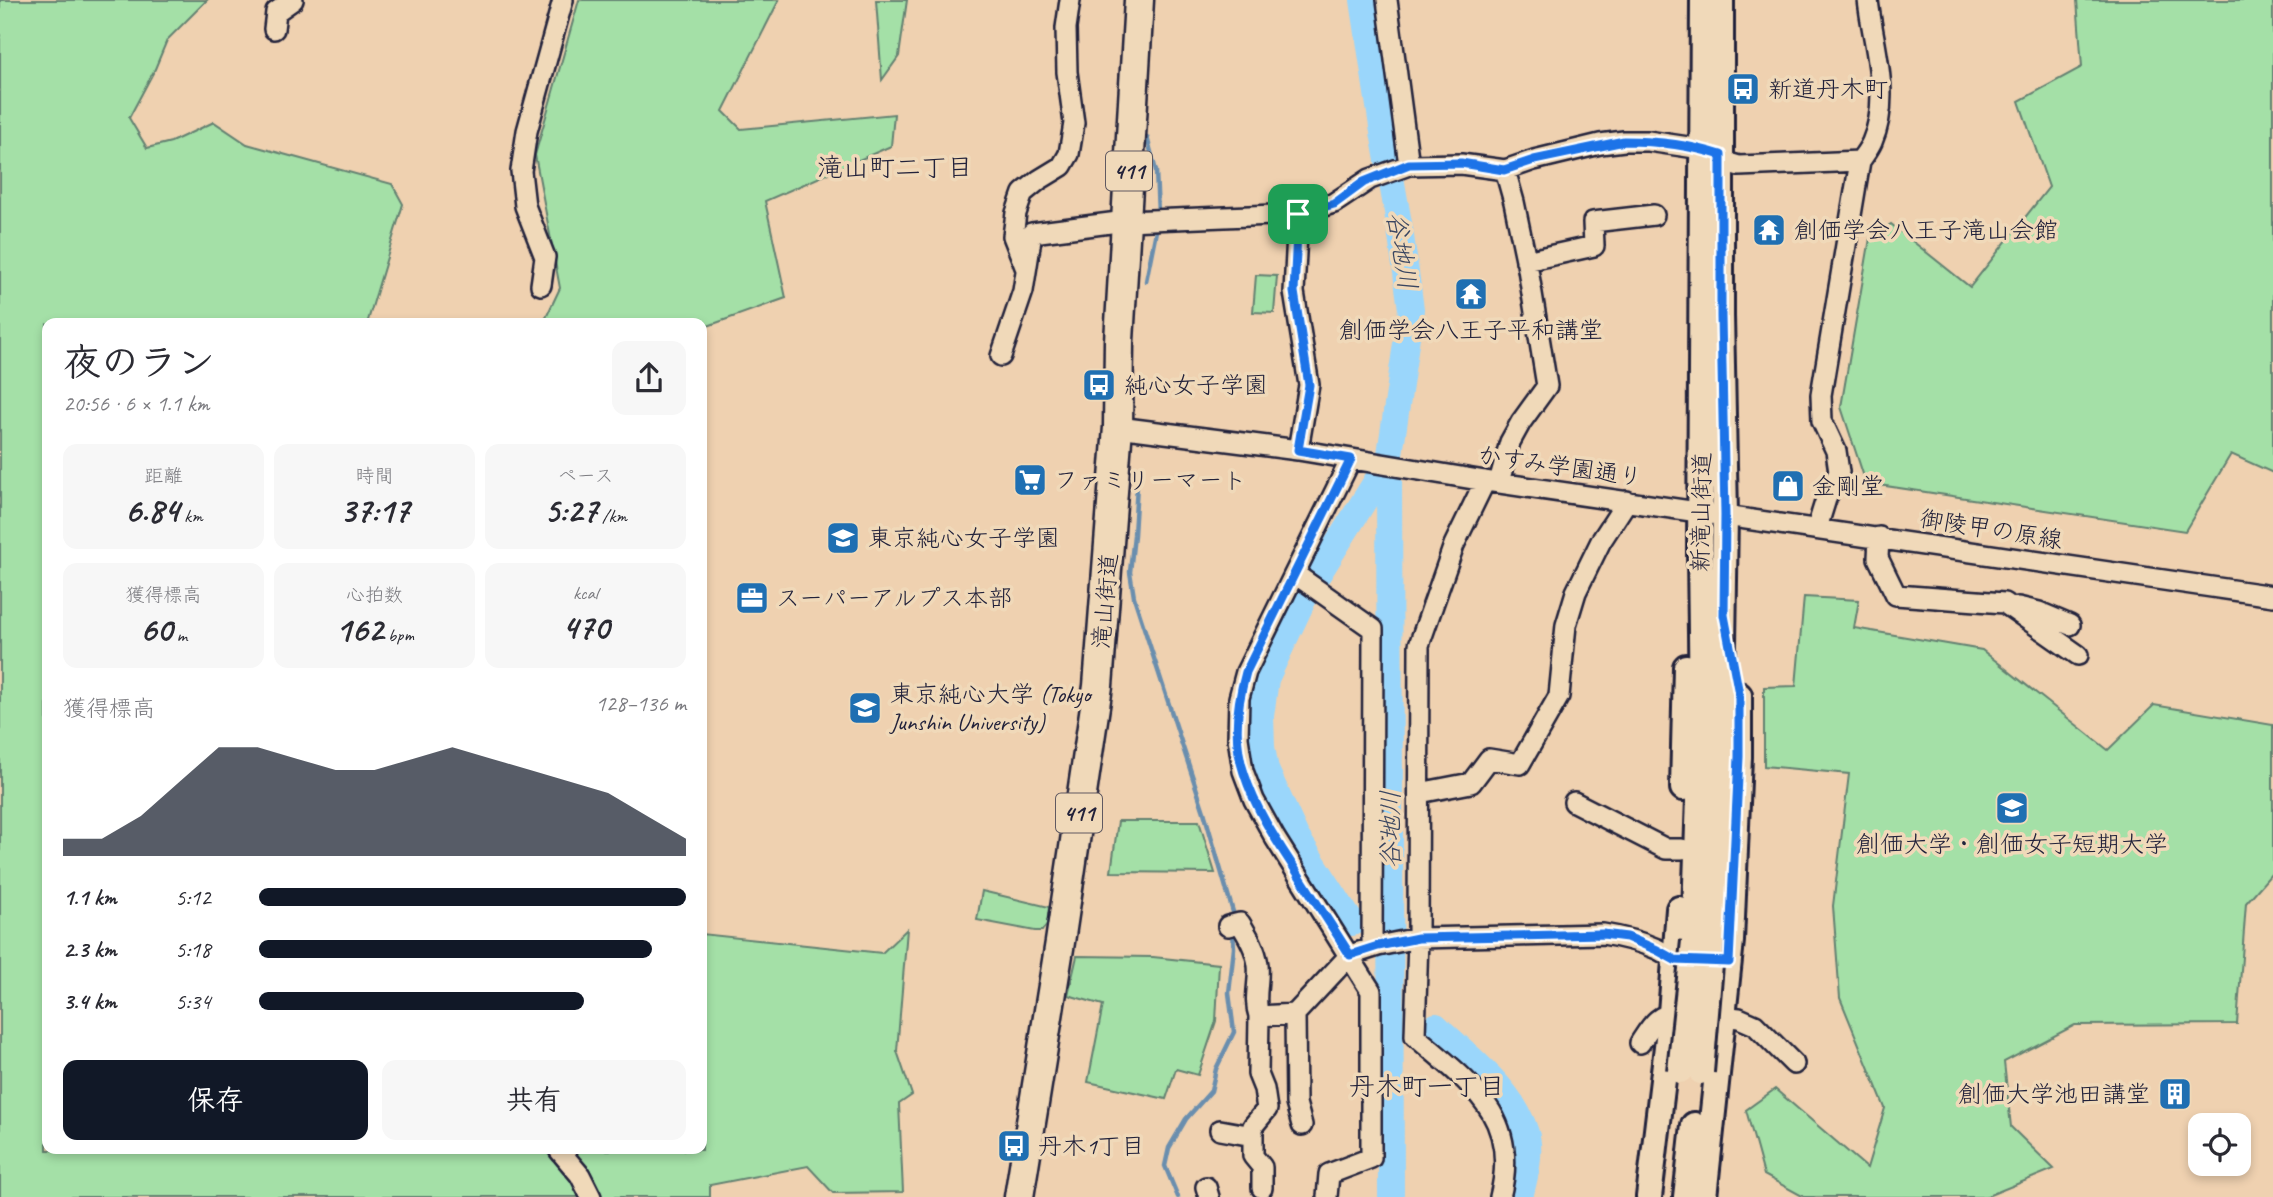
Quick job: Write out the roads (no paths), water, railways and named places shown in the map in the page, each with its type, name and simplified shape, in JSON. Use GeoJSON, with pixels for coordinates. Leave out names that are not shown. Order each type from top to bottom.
{"type":"FeatureCollection","features":[{"type":"Feature","properties":{"kind":"highway","name":"滝山街道"},"geometry":{"type":"LineString","coordinates":[[1019,1197],[1098,686],[1118,426],[1119,341],[1139,0]]}},
{"type":"Feature","properties":{"kind":"main road","name":"新滝山街道"},"geometry":{"type":"LineString","coordinates":[[1703,0],[1721,316],[1713,514],[1701,627],[1703,941]]}},
{"type":"Feature","properties":{"kind":"main road","name":"新滝山街道"},"geometry":{"type":"LineString","coordinates":[[1712,152],[1721,0]]}},
{"type":"Feature","properties":{"kind":"main road","name":"新滝山街道"},"geometry":{"type":"LineString","coordinates":[[1703,941],[1722,723],[1724,615],[1713,514]]}},
{"type":"Feature","properties":{"kind":"main road"},"geometry":{"type":"LineString","coordinates":[[1704,1197],[1729,962],[1739,757],[1739,694],[1724,615]]}},
{"type":"Feature","properties":{"kind":"main road"},"geometry":{"type":"LineString","coordinates":[[1650,1197],[1675,960],[1682,849],[1686,661],[1701,627]]}},
{"type":"Feature","properties":{"kind":"main road"},"geometry":{"type":"LineString","coordinates":[[1686,1197],[1691,1072],[1703,941]]}},
{"type":"Feature","properties":{"kind":"main road"},"geometry":{"type":"LineString","coordinates":[[1666,1197],[1691,1072]]}},
{"type":"Feature","properties":{"kind":"street"},"geometry":{"type":"LineString","coordinates":[[274,29],[276,12],[293,0]]}},
{"type":"Feature","properties":{"kind":"street"},"geometry":{"type":"LineString","coordinates":[[541,285],[545,257],[525,206],[521,171],[527,131],[563,0]]}},
{"type":"Feature","properties":{"kind":"street"},"geometry":{"type":"LineString","coordinates":[[1026,270],[1013,236],[1016,213],[1023,193],[1062,166],[1069,154],[1074,123],[1066,50],[1070,0]]}},
{"type":"Feature","properties":{"kind":"street"},"geometry":{"type":"LineString","coordinates":[[1387,0],[1407,166]]}},
{"type":"Feature","properties":{"kind":"street"},"geometry":{"type":"LineString","coordinates":[[1817,528],[1826,499],[1839,472],[1836,451],[1822,421],[1821,395],[1860,161],[1872,142],[1881,100],[1881,80],[1868,0]]}},
{"type":"Feature","properties":{"kind":"street"},"geometry":{"type":"LineString","coordinates":[[1001,356],[1023,291],[1032,233],[1126,221],[1298,214],[1334,204],[1370,179],[1407,166],[1461,163],[1504,170],[1534,160],[1624,141],[1648,141],[1712,152],[1739,166],[1860,161]]}},
{"type":"Feature","properties":{"kind":"street"},"geometry":{"type":"LineString","coordinates":[[1500,1197],[1505,1178],[1505,1158],[1502,1134],[1491,1109],[1464,1079],[1415,1037],[1414,939],[1419,793],[1419,645],[1454,545],[1492,481],[1521,422],[1547,386],[1526,261],[1514,202],[1504,170]]}},
{"type":"Feature","properties":{"kind":"street"},"geometry":{"type":"LineString","coordinates":[[1298,214],[1294,292],[1309,385],[1298,450]]}},
{"type":"Feature","properties":{"kind":"street"},"geometry":{"type":"LineString","coordinates":[[1526,261],[1594,246],[1593,222],[1654,215]]}},
{"type":"Feature","properties":{"kind":"street"},"geometry":{"type":"LineString","coordinates":[[1118,426],[1355,460],[1246,672],[1239,698],[1238,738],[1243,771],[1254,800],[1371,990],[1371,1165],[1329,1174],[1327,1197]]}},
{"type":"Feature","properties":{"kind":"street","name":"かすみ学園通り"},"geometry":{"type":"LineString","coordinates":[[1355,460],[1713,514]]}},
{"type":"Feature","properties":{"kind":"street"},"geometry":{"type":"LineString","coordinates":[[1419,793],[1471,783],[1489,759],[1520,764],[1559,696],[1566,625],[1576,592],[1601,541],[1627,500]]}},
{"type":"Feature","properties":{"kind":"street","name":"御陵甲の原線"},"geometry":{"type":"LineString","coordinates":[[1713,514],[2273,596]]}},
{"type":"Feature","properties":{"kind":"street"},"geometry":{"type":"LineString","coordinates":[[1880,537],[1878,558],[1896,595],[2004,603],[2039,612],[2070,625]]}},
{"type":"Feature","properties":{"kind":"street"},"geometry":{"type":"LineString","coordinates":[[1295,574],[1373,629],[1375,947]]}},
{"type":"Feature","properties":{"kind":"street"},"geometry":{"type":"LineString","coordinates":[[2004,603],[2078,655]]}},
{"type":"Feature","properties":{"kind":"street"},"geometry":{"type":"LineString","coordinates":[[1574,802],[1615,831],[1666,849],[1682,849]]}},
{"type":"Feature","properties":{"kind":"street"},"geometry":{"type":"LineString","coordinates":[[1228,926],[1240,923],[1252,944],[1258,966],[1258,1074],[1267,1109],[1253,1126],[1253,1156],[1262,1167],[1262,1188]]}},
{"type":"Feature","properties":{"kind":"street"},"geometry":{"type":"LineString","coordinates":[[1302,1125],[1296,1103],[1295,1014],[1350,955],[1414,939],[1603,934],[1627,937],[1675,960],[1729,962]]}},
{"type":"Feature","properties":{"kind":"street"},"geometry":{"type":"LineString","coordinates":[[1640,1043],[1653,1022],[1671,1013],[1739,1018],[1755,1025],[1794,1064]]}},
{"type":"Feature","properties":{"kind":"street"},"geometry":{"type":"LineString","coordinates":[[1259,1016],[1295,1014]]}},
{"type":"Feature","properties":{"kind":"street"},"geometry":{"type":"LineString","coordinates":[[1220,1129],[1253,1136]]}},
{"type":"Feature","properties":{"kind":"street"},"geometry":{"type":"LineString","coordinates":[[562,1154],[580,1175],[591,1197]]}},
{"type":"Feature","properties":{"kind":"waterway","name":"谷地川"},"geometry":{"type":"LineString","coordinates":[[1363,0],[1411,309],[1389,461],[1391,1197]]}},
{"type":"Feature","properties":{"kind":"waterway"},"geometry":{"type":"LineString","coordinates":[[1147,137],[1156,171],[1158,213]]}},
{"type":"Feature","properties":{"kind":"waterway"},"geometry":{"type":"LineString","coordinates":[[1146,281],[1157,226]]}},
{"type":"Feature","properties":{"kind":"waterway","name":"谷地川"},"geometry":{"type":"LineString","coordinates":[[1319,573],[1389,461]]}},
{"type":"Feature","properties":{"kind":"waterway"},"geometry":{"type":"LineString","coordinates":[[1138,468],[1130,572],[1134,597],[1204,812],[1233,912]]}},
{"type":"Feature","properties":{"kind":"waterway","name":"谷地川"},"geometry":{"type":"LineString","coordinates":[[1305,596],[1266,679],[1261,716],[1262,747],[1266,770],[1296,836],[1352,923]]}},
{"type":"Feature","properties":{"kind":"waterway"},"geometry":{"type":"LineString","coordinates":[[1178,1197],[1165,1166],[1169,1148],[1186,1119],[1211,1091],[1216,1069],[1234,1032],[1229,993],[1233,931]]}},
{"type":"Feature","properties":{"kind":"waterway","name":"谷地川"},"geometry":{"type":"LineString","coordinates":[[1436,1026],[1488,1075],[1520,1117],[1528,1141],[1527,1165],[1520,1197]]}},
{"type":"Feature","properties":{"kind":"place","name":"新道丹木町"},"geometry":{"type":"Point","coordinates":[1743,89]}},
{"type":"Feature","properties":{"kind":"place","name":"創価学会八王子滝山会館"},"geometry":{"type":"Point","coordinates":[1769,230]}},
{"type":"Feature","properties":{"kind":"place","name":"創価学会八王子平和講堂"},"geometry":{"type":"Point","coordinates":[1471,294]}},
{"type":"Feature","properties":{"kind":"place","name":"純心女子学園"},"geometry":{"type":"Point","coordinates":[1099,385]}},
{"type":"Feature","properties":{"kind":"place","name":"ファミリーマート"},"geometry":{"type":"Point","coordinates":[1030,480]}},
{"type":"Feature","properties":{"kind":"place","name":"金剛堂"},"geometry":{"type":"Point","coordinates":[1788,486]}},
{"type":"Feature","properties":{"kind":"place","name":"東京純心女子学園"},"geometry":{"type":"Point","coordinates":[843,538]}},
{"type":"Feature","properties":{"kind":"place","name":"スーパーアルプス本部"},"geometry":{"type":"Point","coordinates":[752,598]}},
{"type":"Feature","properties":{"kind":"place","name":"東京純心大学 (Tokyo Junshin University)"},"geometry":{"type":"Point","coordinates":[865,708]}},
{"type":"Feature","properties":{"kind":"place","name":"創価大学・創価女子短期大学"},"geometry":{"type":"Point","coordinates":[2012,808]}},
{"type":"Feature","properties":{"kind":"place","name":"創価大学池田講堂"},"geometry":{"type":"Point","coordinates":[2175,1094]}},
{"type":"Feature","properties":{"kind":"place","name":"丹木1丁目"},"geometry":{"type":"Point","coordinates":[1014,1146]}},
{"type":"Feature","properties":{"kind":"district","name":"滝山町二丁目"},"geometry":{"type":"Point","coordinates":[895,167]}},
{"type":"Feature","properties":{"kind":"district","name":"丹木町一丁目"},"geometry":{"type":"Point","coordinates":[1427,1086]}}]}
